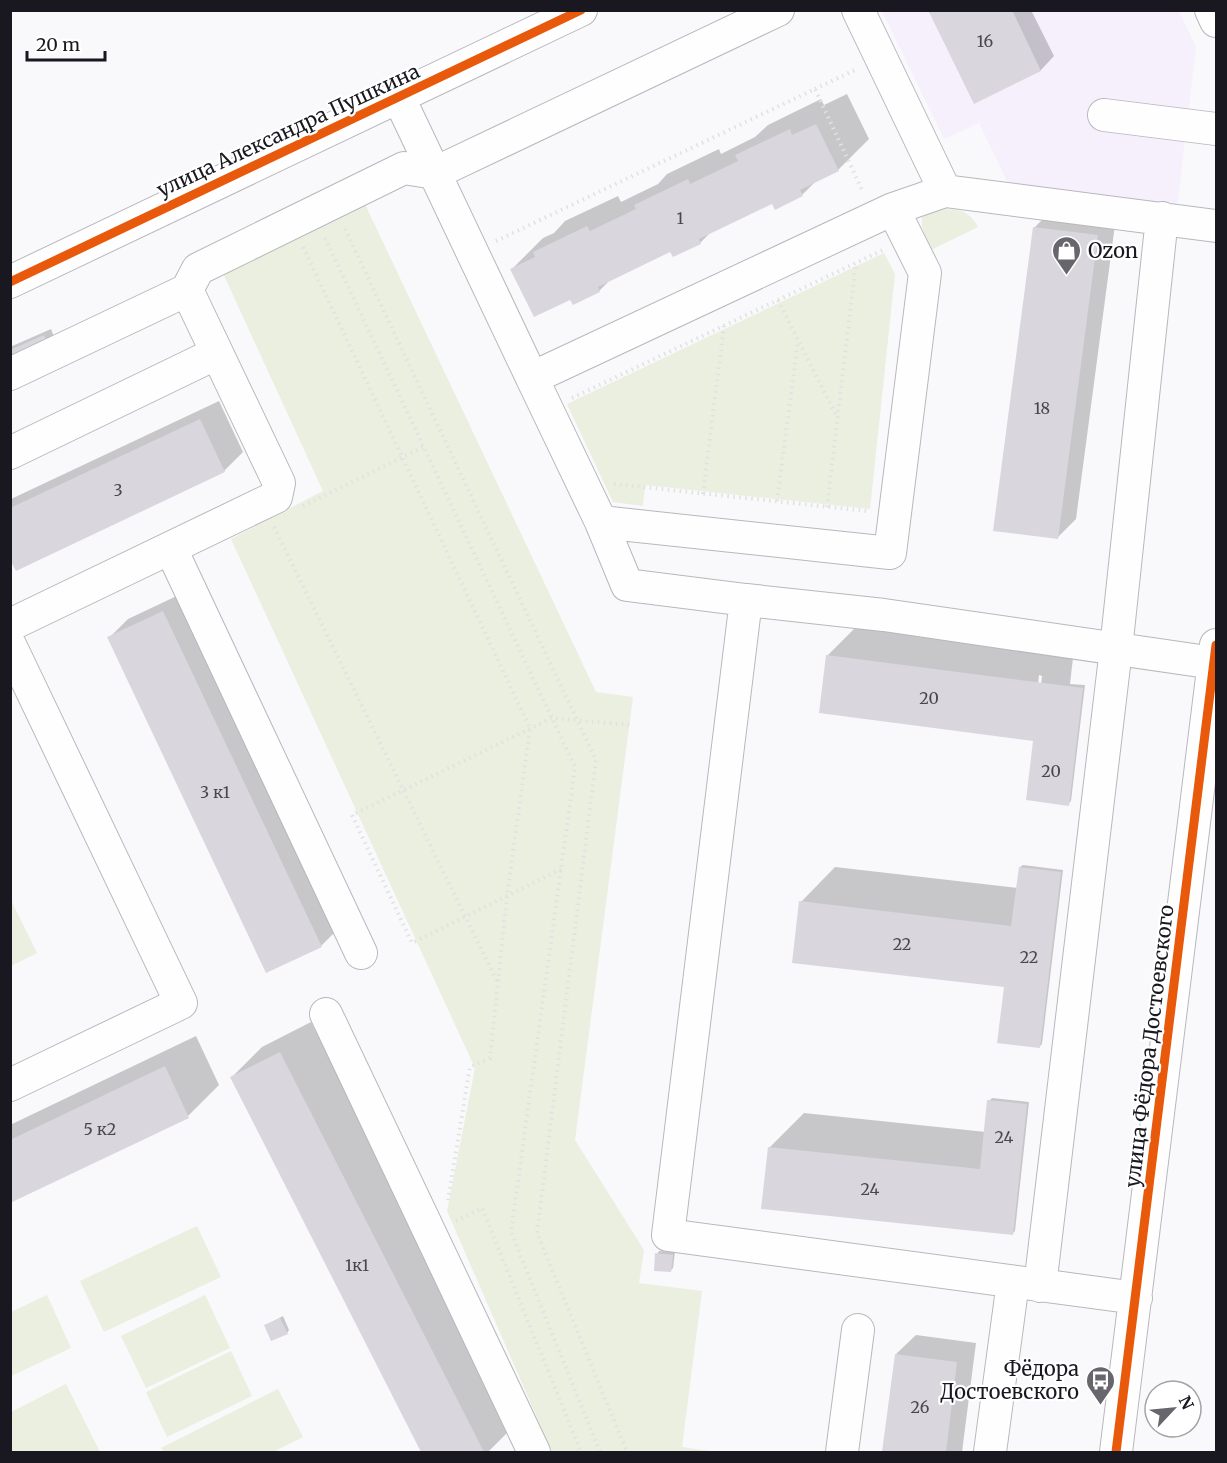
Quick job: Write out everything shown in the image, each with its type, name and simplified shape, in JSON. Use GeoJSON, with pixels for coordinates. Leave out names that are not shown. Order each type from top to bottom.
{"type":"FeatureCollection","features":[{"type":"Feature","properties":{"kind":"street","name":"улица Александра Пушкина"},"geometry":{"type":"LineString","coordinates":[[10,282],[581,10]]}},
{"type":"Feature","properties":{"kind":"street"},"geometry":{"type":"LineString","coordinates":[[10,374],[187,290],[198,269],[404,168],[435,173],[778,10]]}},
{"type":"Feature","properties":{"kind":"street"},"geometry":{"type":"LineString","coordinates":[[858,10],[945,191]]}},
{"type":"Feature","properties":{"kind":"street"},"geometry":{"type":"LineString","coordinates":[[1211,10],[1216,21]]}},
{"type":"Feature","properties":{"kind":"street"},"geometry":{"type":"LineString","coordinates":[[399,98],[601,522],[627,585],[884,615],[1116,649],[1215,654]]}},
{"type":"Feature","properties":{"kind":"street"},"geometry":{"type":"LineString","coordinates":[[1104,115],[1216,129]]}},
{"type":"Feature","properties":{"kind":"street"},"geometry":{"type":"LineString","coordinates":[[532,378],[884,213],[945,191],[1216,226]]}},
{"type":"Feature","properties":{"kind":"street"},"geometry":{"type":"LineString","coordinates":[[601,522],[890,553],[925,273],[884,213]]}},
{"type":"Feature","properties":{"kind":"street"},"geometry":{"type":"LineString","coordinates":[[990,1452],[1027,1284],[1116,649],[1162,218]]}},
{"type":"Feature","properties":{"kind":"street"},"geometry":{"type":"LineString","coordinates":[[10,625],[276,497],[279,483],[187,290]]}},
{"type":"Feature","properties":{"kind":"street"},"geometry":{"type":"LineString","coordinates":[[10,453],[217,353]]}},
{"type":"Feature","properties":{"kind":"street"},"geometry":{"type":"LineString","coordinates":[[171,549],[361,953]]}},
{"type":"Feature","properties":{"kind":"street"},"geometry":{"type":"LineString","coordinates":[[746,600],[668,1234],[1136,1298]]}},
{"type":"Feature","properties":{"kind":"street"},"geometry":{"type":"LineString","coordinates":[[10,645],[181,1003],[10,1085]]}},
{"type":"Feature","properties":{"kind":"street","name":"улица Фёдора Достоевского"},"geometry":{"type":"LineString","coordinates":[[1116,1452],[1215,654]]}},
{"type":"Feature","properties":{"kind":"street"},"geometry":{"type":"LineString","coordinates":[[326,1014],[534,1452]]}},
{"type":"Feature","properties":{"kind":"street"},"geometry":{"type":"LineString","coordinates":[[842,1452],[858,1330]]}},
{"type":"Feature","properties":{"kind":"path"},"geometry":{"type":"LineString","coordinates":[[486,246],[815,90],[884,213],[889,247],[562,403]]}},
{"type":"Feature","properties":{"kind":"path"},"geometry":{"type":"LineString","coordinates":[[313,213],[575,767],[511,1232],[600,1452]]}},
{"type":"Feature","properties":{"kind":"path"},"geometry":{"type":"LineString","coordinates":[[343,226],[596,760],[537,1233],[627,1452]]}},
{"type":"Feature","properties":{"kind":"path"},"geometry":{"type":"LineString","coordinates":[[302,246],[530,728],[507,896],[490,1058],[470,1067],[447,1207]]}},
{"type":"Feature","properties":{"kind":"path"},"geometry":{"type":"LineString","coordinates":[[827,507],[856,263]]}},
{"type":"Feature","properties":{"kind":"path"},"geometry":{"type":"LineString","coordinates":[[778,300],[838,418]]}},
{"type":"Feature","properties":{"kind":"path"},"geometry":{"type":"LineString","coordinates":[[703,494],[724,325]]}},
{"type":"Feature","properties":{"kind":"path"},"geometry":{"type":"LineString","coordinates":[[777,501],[798,341]]}},
{"type":"Feature","properties":{"kind":"path"},"geometry":{"type":"LineString","coordinates":[[302,507],[423,447]]}},
{"type":"Feature","properties":{"kind":"path"},"geometry":{"type":"LineString","coordinates":[[612,484],[872,512]]}},
{"type":"Feature","properties":{"kind":"path"},"geometry":{"type":"LineString","coordinates":[[272,521],[497,981]]}},
{"type":"Feature","properties":{"kind":"path"},"geometry":{"type":"LineString","coordinates":[[561,869],[412,943],[352,815],[552,718],[631,725]]}},
{"type":"Feature","properties":{"kind":"path"},"geometry":{"type":"LineString","coordinates":[[448,1225],[482,1208],[581,1452]]}},
{"type":"Feature","properties":{"kind":"shaded area"},"geometry":{"type":"Polygon","coordinates":[[[882,11],[1179,11],[1196,47],[1177,208],[1010,187],[979,123],[944,139],[882,11]]]}},
{"type":"Feature","properties":{"kind":"shaded area"},"geometry":{"type":"Polygon","coordinates":[[[363,200],[596,692],[633,697],[575,1140],[644,1250],[639,1283],[702,1291],[682,1447],[717,1452],[552,1452],[447,1211],[475,1068],[231,539],[323,491],[221,269],[363,200]]]}},
{"type":"Feature","properties":{"kind":"shaded area"},"geometry":{"type":"Polygon","coordinates":[[[935,209],[961,211],[970,216],[978,227],[931,250],[922,227],[922,217],[935,209]]]}},
{"type":"Feature","properties":{"kind":"shaded area"},"geometry":{"type":"Polygon","coordinates":[[[884,253],[895,274],[870,509],[645,485],[643,506],[613,502],[567,404],[884,253]]]}},
{"type":"Feature","properties":{"kind":"shaded area"},"geometry":{"type":"Polygon","coordinates":[[[10,898],[37,953],[11,966],[10,966],[10,898]]]}},
{"type":"Feature","properties":{"kind":"shaded area"},"geometry":{"type":"Polygon","coordinates":[[[197,1226],[221,1277],[104,1332],[80,1281],[197,1226]]]}},
{"type":"Feature","properties":{"kind":"shaded area"},"geometry":{"type":"Polygon","coordinates":[[[47,1295],[71,1348],[11,1376],[11,1312],[47,1295]]]}},
{"type":"Feature","properties":{"kind":"shaded area"},"geometry":{"type":"Polygon","coordinates":[[[205,1295],[230,1348],[146,1388],[121,1336],[205,1295]]]}},
{"type":"Feature","properties":{"kind":"shaded area"},"geometry":{"type":"Polygon","coordinates":[[[231,1351],[252,1396],[167,1437],[146,1392],[231,1351]]]}},
{"type":"Feature","properties":{"kind":"shaded area"},"geometry":{"type":"Polygon","coordinates":[[[66,1384],[100,1452],[11,1452],[11,1412],[66,1384]]]}},
{"type":"Feature","properties":{"kind":"shaded area"},"geometry":{"type":"Polygon","coordinates":[[[278,1389],[303,1437],[273,1452],[164,1452],[161,1448],[278,1389]]]}},
{"type":"Feature","properties":{"kind":"building"},"geometry":{"type":"Polygon","coordinates":[[[928,10],[1012,10],[1041,71],[974,104],[928,10]]]}},
{"type":"Feature","properties":{"kind":"building"},"geometry":{"type":"Polygon","coordinates":[[[816,124],[839,171],[800,190],[803,196],[775,210],[772,204],[699,239],[701,244],[673,257],[670,252],[598,287],[600,292],[573,305],[570,300],[534,317],[510,269],[535,257],[533,252],[587,226],[590,231],[636,209],[634,205],[688,179],[690,184],[738,161],[735,155],[790,129],[792,135],[816,124]]]}},
{"type":"Feature","properties":{"kind":"building"},"geometry":{"type":"Polygon","coordinates":[[[1033,227],[1098,235],[1058,539],[993,531],[1033,227]]]}},
{"type":"Feature","properties":{"kind":"building"},"geometry":{"type":"Polygon","coordinates":[[[44,335],[51,352],[10,370],[10,350],[44,335]]]}},
{"type":"Feature","properties":{"kind":"building"},"geometry":{"type":"Polygon","coordinates":[[[200,419],[225,472],[16,571],[10,560],[10,508],[200,419]]]}},
{"type":"Feature","properties":{"kind":"building"},"geometry":{"type":"Polygon","coordinates":[[[163,611],[322,947],[266,973],[107,637],[163,611]]]}},
{"type":"Feature","properties":{"kind":"building"},"geometry":{"type":"Polygon","coordinates":[[[826,655],[1083,688],[1069,806],[1026,800],[1033,741],[819,713],[826,655]]]}},
{"type":"Feature","properties":{"kind":"building"},"geometry":{"type":"Polygon","coordinates":[[[1019,867],[1061,872],[1040,1048],[997,1043],[1004,987],[792,963],[799,901],[1011,926],[1019,867]]]}},
{"type":"Feature","properties":{"kind":"building"},"geometry":{"type":"Polygon","coordinates":[[[280,1052],[484,1452],[421,1452],[230,1077],[280,1052]]]}},
{"type":"Feature","properties":{"kind":"building"},"geometry":{"type":"Polygon","coordinates":[[[165,1066],[189,1118],[10,1203],[10,1140],[165,1066]]]}},
{"type":"Feature","properties":{"kind":"building"},"geometry":{"type":"Polygon","coordinates":[[[987,1100],[1027,1104],[1013,1235],[761,1209],[768,1147],[980,1169],[987,1100]]]}},
{"type":"Feature","properties":{"kind":"building"},"geometry":{"type":"Polygon","coordinates":[[[655,1253],[673,1255],[671,1272],[654,1271],[655,1253]]]}},
{"type":"Feature","properties":{"kind":"building"},"geometry":{"type":"Polygon","coordinates":[[[280,1318],[288,1334],[271,1341],[264,1325],[280,1318]]]}},
{"type":"Feature","properties":{"kind":"building"},"geometry":{"type":"Polygon","coordinates":[[[895,1354],[957,1362],[946,1452],[882,1452],[895,1354]]]}},
{"type":"Feature","properties":{"kind":"cycle path"},"geometry":{"type":"LineString","coordinates":[[10,282],[581,10]]}},
{"type":"Feature","properties":{"kind":"cycle path"},"geometry":{"type":"LineString","coordinates":[[1116,1452],[1216,645]]}},
{"type":"Feature","properties":{"kind":"place","name":"Ozon"},"geometry":{"type":"Point","coordinates":[1067,276]}},
{"type":"Feature","properties":{"kind":"place","name":"Фёдора Достоевского"},"geometry":{"type":"Point","coordinates":[1100,1406]}}]}
